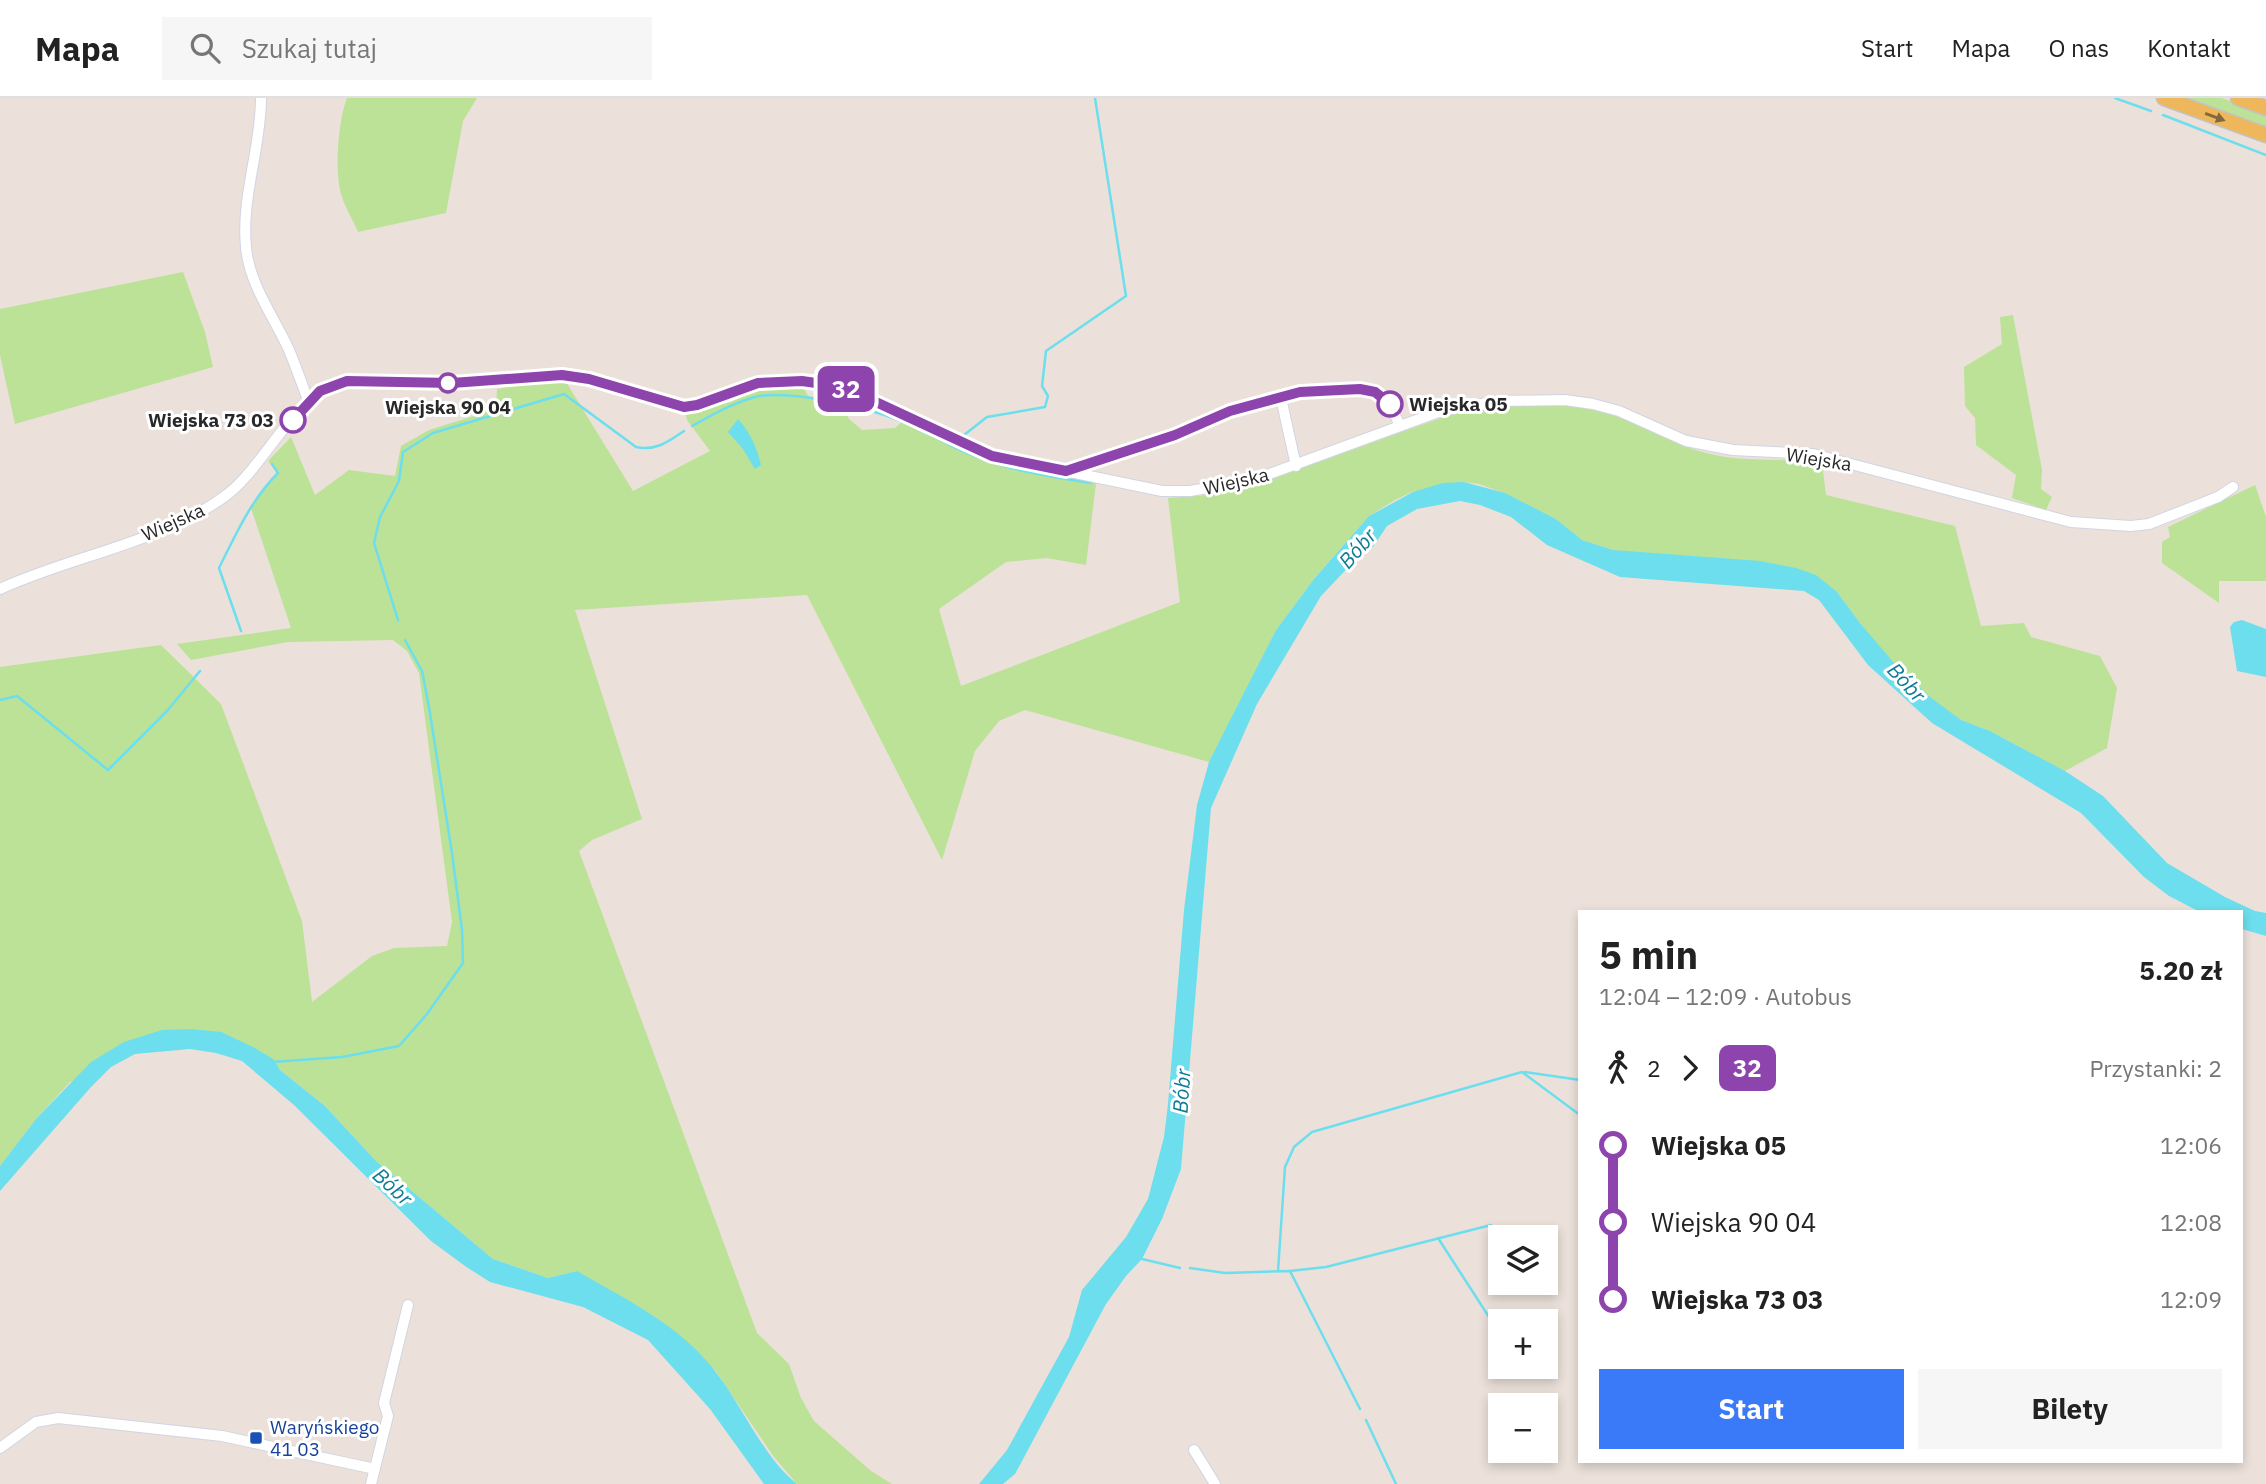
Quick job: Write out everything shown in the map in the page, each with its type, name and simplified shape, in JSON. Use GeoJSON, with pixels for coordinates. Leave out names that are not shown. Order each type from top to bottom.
{"type":"FeatureCollection","features":[{"type":"Feature","properties":{"kind":"main road"},"geometry":{"type":"LineString","coordinates":[[2164,98],[2266,135]]}},
{"type":"Feature","properties":{"kind":"main road"},"geometry":{"type":"LineString","coordinates":[[2238,98],[2266,108]]}},
{"type":"Feature","properties":{"kind":"street"},"geometry":{"type":"LineString","coordinates":[[261,98],[260,126],[247,209],[246,250],[254,278],[289,350],[308,400]]}},
{"type":"Feature","properties":{"kind":"street","name":"Wiejska"},"geometry":{"type":"LineString","coordinates":[[0,589],[26,577],[159,531],[198,513],[228,493],[257,466],[308,400],[320,391],[347,381],[452,383],[562,375],[589,379],[684,407],[697,405],[758,383],[802,381],[837,386],[863,396],[992,456],[1161,491],[1190,491],[1254,480],[1444,411],[1500,401],[1574,401],[1619,411],[1686,441],[1712,447],[1814,454],[2071,522],[2149,524],[2218,497],[2233,487]]}},
{"type":"Feature","properties":{"kind":"street","name":"Wiejska"},"geometry":{"type":"LineString","coordinates":[[1066,471],[1175,435],[1230,411],[1300,392],[1368,391],[1384,397],[1400,426]]}},
{"type":"Feature","properties":{"kind":"street"},"geometry":{"type":"LineString","coordinates":[[1281,398],[1296,466]]}},
{"type":"Feature","properties":{"kind":"street"},"geometry":{"type":"LineString","coordinates":[[371,1484],[388,1416],[384,1403],[408,1305]]}},
{"type":"Feature","properties":{"kind":"street"},"geometry":{"type":"LineString","coordinates":[[0,1448],[36,1422],[58,1418],[222,1436],[375,1469]]}},
{"type":"Feature","properties":{"kind":"street"},"geometry":{"type":"LineString","coordinates":[[1194,1450],[1215,1484]]}},
{"type":"Feature","properties":{"kind":"green space"},"geometry":{"type":"Polygon","coordinates":[[[347,98],[477,98],[463,121],[446,213],[358,232],[342,197],[338,175],[339,133],[347,98]]]}},
{"type":"Feature","properties":{"kind":"green space"},"geometry":{"type":"Polygon","coordinates":[[[2180,98],[2222,98],[2266,114],[2266,129],[2180,98]]]}},
{"type":"Feature","properties":{"kind":"green space"},"geometry":{"type":"Polygon","coordinates":[[[183,272],[205,332],[213,367],[15,424],[0,355],[0,309],[183,272]]]}},
{"type":"Feature","properties":{"kind":"green space"},"geometry":{"type":"Polygon","coordinates":[[[2013,315],[2042,470],[2041,489],[2052,497],[2046,510],[2012,498],[2016,475],[1976,445],[1975,418],[1965,406],[1964,367],[2002,344],[2000,317],[2013,315]]]}},
{"type":"Feature","properties":{"kind":"green space"},"geometry":{"type":"Polygon","coordinates":[[[549,381],[566,382],[633,491],[710,451],[687,420],[686,415],[691,411],[731,402],[751,392],[803,387],[808,396],[850,402],[848,418],[862,430],[895,428],[904,420],[988,460],[1096,483],[1086,565],[1047,558],[1006,562],[939,609],[961,686],[1180,602],[1168,498],[1221,494],[1246,487],[1447,416],[1514,405],[1582,407],[1626,420],[1710,454],[1822,463],[1826,495],[1955,526],[1981,626],[2024,623],[2031,637],[2100,656],[2117,688],[2107,748],[2065,771],[1985,729],[1959,719],[1907,678],[1877,645],[1837,592],[1613,550],[1582,540],[1556,519],[1504,493],[1464,482],[1412,492],[1369,516],[1314,579],[1276,630],[1209,762],[1025,710],[999,721],[975,751],[942,860],[807,595],[575,610],[642,819],[592,840],[579,851],[757,1333],[789,1364],[801,1398],[814,1421],[871,1471],[892,1484],[797,1484],[774,1457],[715,1370],[577,1271],[548,1278],[493,1259],[376,1161],[325,1106],[280,1070],[272,1059],[191,1029],[70,1082],[36,1119],[0,1166],[0,667],[161,645],[221,704],[302,921],[312,1002],[372,956],[394,948],[447,946],[452,922],[419,673],[407,651],[393,640],[288,642],[191,660],[177,644],[291,628],[251,508],[263,489],[278,473],[268,461],[291,437],[315,495],[349,470],[395,476],[401,446],[429,430],[496,409],[497,389],[549,381]]]}},
{"type":"Feature","properties":{"kind":"green space"},"geometry":{"type":"Polygon","coordinates":[[[2255,485],[2266,517],[2266,581],[2219,581],[2219,603],[2162,563],[2162,542],[2170,537],[2168,527],[2255,485]]]}},
{"type":"Feature","properties":{"kind":"water"},"geometry":{"type":"Polygon","coordinates":[[[738,419],[757,452],[761,465],[755,469],[728,432],[738,419]]]}},
{"type":"Feature","properties":{"kind":"water","name":"Bóbr"},"geometry":{"type":"Polygon","coordinates":[[[1464,482],[1505,493],[1556,519],[1582,540],[1613,550],[1760,561],[1816,575],[1837,592],[1894,663],[1930,697],[1961,720],[1990,731],[2065,771],[2103,796],[2167,863],[2225,897],[2255,911],[2266,913],[2266,936],[2243,929],[2243,910],[2196,910],[2169,896],[2144,877],[2081,813],[1932,723],[1868,665],[1819,600],[1804,591],[1620,577],[1547,545],[1511,517],[1480,505],[1460,501],[1417,509],[1387,526],[1373,547],[1357,558],[1321,596],[1257,704],[1211,808],[1181,1169],[1162,1219],[1142,1259],[1106,1304],[1015,1474],[1003,1484],[979,1484],[1007,1450],[1069,1337],[1082,1290],[1126,1237],[1148,1199],[1164,1137],[1184,910],[1197,805],[1209,762],[1276,630],[1314,579],[1369,516],[1413,492],[1443,483],[1464,482]]]}},
{"type":"Feature","properties":{"kind":"water"},"geometry":{"type":"Polygon","coordinates":[[[2242,620],[2266,629],[2266,677],[2237,671],[2230,627],[2234,622],[2242,620]]]}},
{"type":"Feature","properties":{"kind":"water","name":"Bóbr"},"geometry":{"type":"Polygon","coordinates":[[[162,1030],[221,1032],[273,1059],[280,1070],[325,1106],[376,1161],[493,1259],[548,1278],[577,1271],[669,1327],[715,1371],[763,1445],[797,1484],[764,1484],[710,1409],[648,1340],[583,1307],[490,1282],[431,1241],[294,1105],[242,1061],[190,1049],[135,1054],[111,1067],[91,1087],[0,1191],[0,1166],[36,1119],[91,1062],[124,1042],[162,1030]]]}},
{"type":"Feature","properties":{"kind":"waterway"},"geometry":{"type":"LineString","coordinates":[[964,435],[987,417],[1045,407],[1048,396],[1042,386],[1046,351],[1126,296],[1095,98]]}},
{"type":"Feature","properties":{"kind":"waterway"},"geometry":{"type":"LineString","coordinates":[[2115,98],[2151,111]]}},
{"type":"Feature","properties":{"kind":"waterway"},"geometry":{"type":"LineString","coordinates":[[2163,115],[2266,155]]}},
{"type":"Feature","properties":{"kind":"waterway"},"geometry":{"type":"LineString","coordinates":[[398,620],[374,543],[380,517],[399,481],[403,452],[433,433],[564,394],[636,447],[656,447],[684,431]]}},
{"type":"Feature","properties":{"kind":"waterway"},"geometry":{"type":"LineString","coordinates":[[692,426],[755,397],[788,396],[830,401],[871,411],[909,425],[952,446],[954,444]]}},
{"type":"Feature","properties":{"kind":"waterway"},"geometry":{"type":"LineString","coordinates":[[952,446],[1004,466],[1091,483]]}},
{"type":"Feature","properties":{"kind":"waterway"},"geometry":{"type":"LineString","coordinates":[[241,631],[219,568],[252,506],[278,473],[272,464]]}},
{"type":"Feature","properties":{"kind":"waterway"},"geometry":{"type":"LineString","coordinates":[[272,1062],[342,1057],[399,1046],[427,1014],[463,963],[462,930],[452,853],[429,707],[422,671],[405,640]]}},
{"type":"Feature","properties":{"kind":"waterway"},"geometry":{"type":"LineString","coordinates":[[0,700],[17,696],[108,770],[167,711],[200,671]]}},
{"type":"Feature","properties":{"kind":"waterway"},"geometry":{"type":"LineString","coordinates":[[1278,1271],[1285,1167],[1294,1147],[1312,1132],[1522,1072],[1578,1114]]}},
{"type":"Feature","properties":{"kind":"waterway"},"geometry":{"type":"LineString","coordinates":[[1525,1072],[1578,1080]]}},
{"type":"Feature","properties":{"kind":"waterway"},"geometry":{"type":"LineString","coordinates":[[1290,1271],[1326,1267],[1488,1226]]}},
{"type":"Feature","properties":{"kind":"waterway"},"geometry":{"type":"LineString","coordinates":[[1438,1238],[1488,1315]]}},
{"type":"Feature","properties":{"kind":"waterway"},"geometry":{"type":"LineString","coordinates":[[1142,1259],[1180,1268]]}},
{"type":"Feature","properties":{"kind":"waterway"},"geometry":{"type":"LineString","coordinates":[[1190,1268],[1225,1273],[1290,1271],[1360,1409]]}},
{"type":"Feature","properties":{"kind":"waterway"},"geometry":{"type":"LineString","coordinates":[[1366,1420],[1396,1484]]}},
{"type":"Feature","properties":{"kind":"bus line","name":"32"},"geometry":{"type":"LineString","coordinates":[[293,420],[308,400],[320,391],[347,381],[452,383],[562,375],[589,379],[684,407],[697,405],[758,383],[802,381],[837,386],[863,396],[992,456],[1066,471],[1175,435],[1230,411],[1300,392],[1360,389],[1375,392],[1390,404]]}},
{"type":"Feature","properties":{"kind":"place","name":"Wiejska 90 04"},"geometry":{"type":"Point","coordinates":[448,383]}},
{"type":"Feature","properties":{"kind":"place","name":"Wiejska 05"},"geometry":{"type":"Point","coordinates":[1390,404]}},
{"type":"Feature","properties":{"kind":"place","name":"Wiejska 73 03"},"geometry":{"type":"Point","coordinates":[293,420]}},
{"type":"Feature","properties":{"kind":"place","name":"Waryńskiego 41 03"},"geometry":{"type":"Point","coordinates":[256,1438]}}]}
